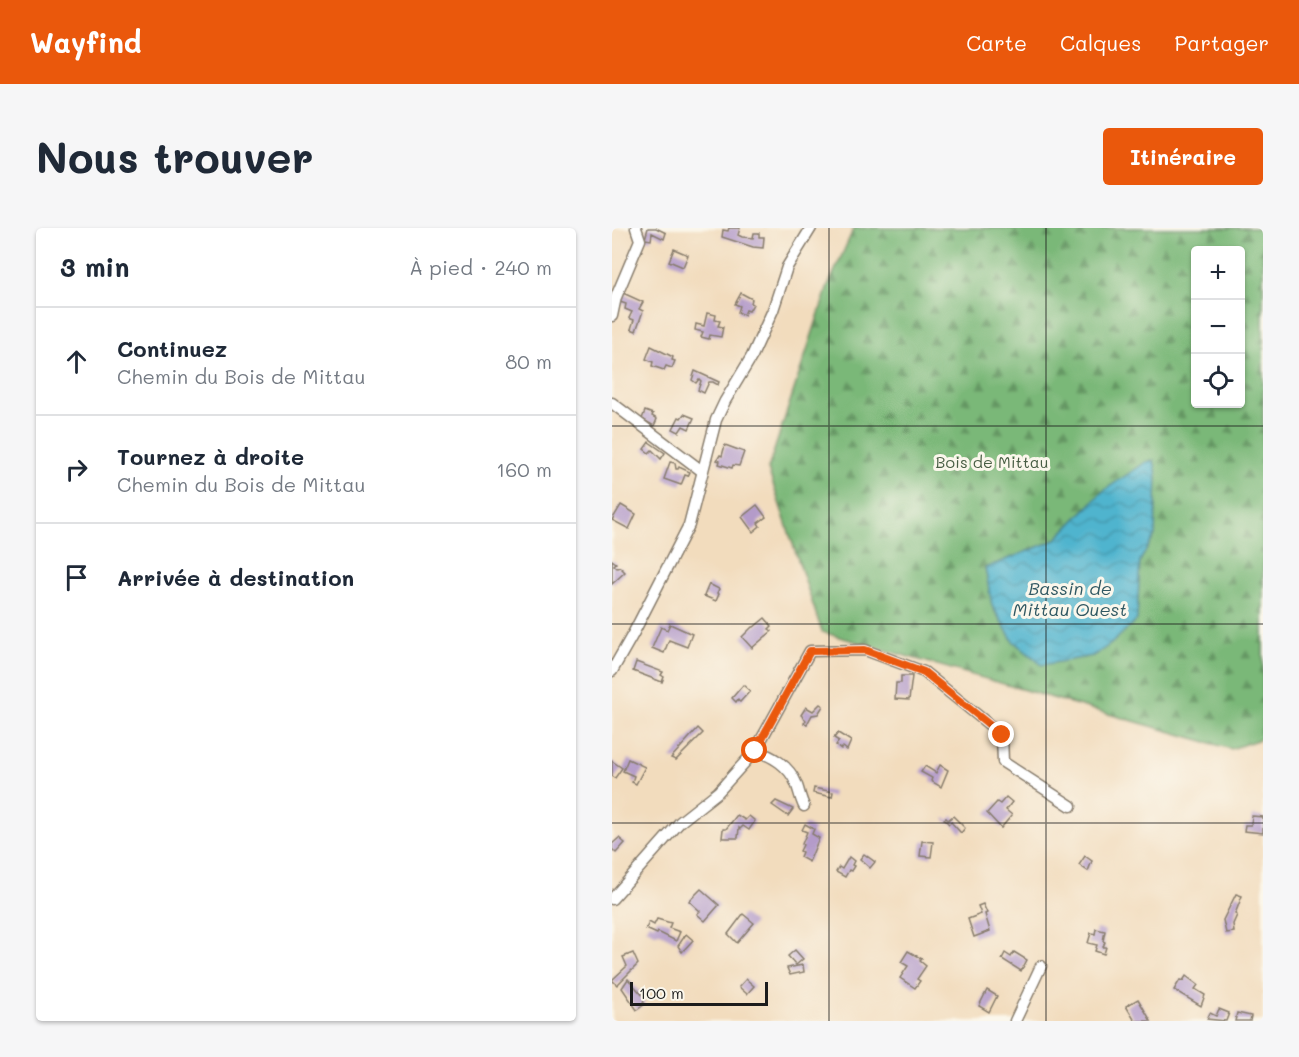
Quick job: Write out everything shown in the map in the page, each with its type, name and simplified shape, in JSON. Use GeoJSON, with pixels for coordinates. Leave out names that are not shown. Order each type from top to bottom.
{"type":"FeatureCollection","features":[{"type":"Feature","properties":{"kind":"street"},"geometry":{"type":"LineString","coordinates":[[612,316],[616,297],[640,240],[636,228]]}},
{"type":"Feature","properties":{"kind":"street"},"geometry":{"type":"LineString","coordinates":[[612,671],[689,525],[716,420],[724,402],[752,356],[773,310],[787,267],[811,228]]}},
{"type":"Feature","properties":{"kind":"street"},"geometry":{"type":"LineString","coordinates":[[612,403],[702,471]]}},
{"type":"Feature","properties":{"kind":"street"},"geometry":{"type":"LineString","coordinates":[[612,899],[680,822],[718,792],[755,751],[810,651],[865,650],[924,672],[1002,735],[1003,762],[1071,806]]}},
{"type":"Feature","properties":{"kind":"street"},"geometry":{"type":"LineString","coordinates":[[755,751],[773,757],[788,770],[796,783],[804,806]]}},
{"type":"Feature","properties":{"kind":"street"},"geometry":{"type":"LineString","coordinates":[[1015,1021],[1041,966]]}},
{"type":"Feature","properties":{"kind":"green space","name":"Bois de Mittau"},"geometry":{"type":"Polygon","coordinates":[[[854,228],[1263,228],[1263,738],[1231,749],[822,632],[768,469],[828,286],[854,228]]]}},
{"type":"Feature","properties":{"kind":"water","name":"Bassin de Mittau Ouest"},"geometry":{"type":"Polygon","coordinates":[[[1154,460],[1157,475],[1155,535],[1140,561],[1137,620],[1111,644],[1093,656],[1042,665],[1013,641],[992,606],[985,568],[1055,540],[1103,491],[1146,462],[1154,460]]]}},
{"type":"Feature","properties":{"kind":"building"},"geometry":{"type":"Polygon","coordinates":[[[648,228],[656,228],[666,233],[664,239],[652,233],[651,240],[645,239],[648,228]]]}},
{"type":"Feature","properties":{"kind":"building"},"geometry":{"type":"Polygon","coordinates":[[[729,228],[740,228],[738,235],[742,237],[753,238],[754,233],[759,233],[759,237],[764,237],[763,248],[722,237],[723,230],[728,231],[729,228]]]}},
{"type":"Feature","properties":{"kind":"building"},"geometry":{"type":"Polygon","coordinates":[[[674,249],[688,255],[683,267],[669,261],[674,249]]]}},
{"type":"Feature","properties":{"kind":"building"},"geometry":{"type":"Polygon","coordinates":[[[623,293],[643,302],[639,309],[643,311],[636,331],[631,329],[634,320],[629,318],[632,312],[625,309],[626,304],[620,302],[623,293]]]}},
{"type":"Feature","properties":{"kind":"building"},"geometry":{"type":"Polygon","coordinates":[[[741,293],[752,299],[753,304],[744,315],[738,312],[740,306],[735,304],[741,293]]]}},
{"type":"Feature","properties":{"kind":"building"},"geometry":{"type":"Polygon","coordinates":[[[707,313],[716,315],[715,320],[720,321],[718,326],[723,327],[721,337],[710,335],[709,339],[701,337],[703,332],[695,330],[696,324],[704,326],[707,313]]]}},
{"type":"Feature","properties":{"kind":"building"},"geometry":{"type":"Polygon","coordinates":[[[651,346],[673,357],[672,360],[675,361],[672,368],[666,366],[664,370],[652,366],[653,362],[646,359],[651,346]]]}},
{"type":"Feature","properties":{"kind":"building"},"geometry":{"type":"Polygon","coordinates":[[[695,371],[719,382],[718,385],[709,382],[704,393],[698,390],[701,381],[699,379],[696,383],[692,380],[695,371]]]}},
{"type":"Feature","properties":{"kind":"building"},"geometry":{"type":"Polygon","coordinates":[[[645,411],[653,414],[652,416],[657,419],[654,426],[642,419],[645,411]]]}},
{"type":"Feature","properties":{"kind":"building"},"geometry":{"type":"Polygon","coordinates":[[[684,414],[694,418],[689,429],[683,426],[679,432],[673,429],[679,417],[681,418],[684,414]]]}},
{"type":"Feature","properties":{"kind":"building"},"geometry":{"type":"Polygon","coordinates":[[[649,442],[665,453],[661,459],[652,450],[649,453],[644,449],[649,442]]]}},
{"type":"Feature","properties":{"kind":"building"},"geometry":{"type":"Polygon","coordinates":[[[725,445],[744,452],[739,466],[733,465],[732,468],[719,464],[720,461],[717,460],[720,455],[722,456],[725,445]]]}},
{"type":"Feature","properties":{"kind":"building"},"geometry":{"type":"Polygon","coordinates":[[[670,462],[675,463],[676,469],[679,467],[690,472],[688,476],[685,475],[681,485],[664,479],[670,462]]]}},
{"type":"Feature","properties":{"kind":"building"},"geometry":{"type":"Polygon","coordinates":[[[621,505],[636,514],[629,529],[612,520],[621,505]]]}},
{"type":"Feature","properties":{"kind":"building"},"geometry":{"type":"Polygon","coordinates":[[[757,505],[766,517],[758,523],[760,526],[753,532],[742,517],[757,505]]]}},
{"type":"Feature","properties":{"kind":"building"},"geometry":{"type":"Polygon","coordinates":[[[612,560],[616,563],[614,565],[617,568],[620,567],[625,572],[612,584],[612,560]]]}},
{"type":"Feature","properties":{"kind":"building"},"geometry":{"type":"Polygon","coordinates":[[[709,584],[719,589],[716,601],[704,596],[709,584]]]}},
{"type":"Feature","properties":{"kind":"building"},"geometry":{"type":"Polygon","coordinates":[[[765,618],[772,626],[769,629],[772,631],[752,648],[742,637],[765,618]]]}},
{"type":"Feature","properties":{"kind":"building"},"geometry":{"type":"Polygon","coordinates":[[[670,624],[692,634],[687,647],[669,640],[664,653],[652,648],[661,627],[667,630],[670,624]]]}},
{"type":"Feature","properties":{"kind":"building"},"geometry":{"type":"Polygon","coordinates":[[[636,662],[663,672],[662,682],[633,671],[636,662]]]}},
{"type":"Feature","properties":{"kind":"building"},"geometry":{"type":"Polygon","coordinates":[[[901,676],[912,676],[909,700],[895,699],[896,683],[901,683],[901,676]]]}},
{"type":"Feature","properties":{"kind":"building"},"geometry":{"type":"Polygon","coordinates":[[[743,685],[750,691],[740,702],[738,699],[736,702],[732,698],[743,685]]]}},
{"type":"Feature","properties":{"kind":"building"},"geometry":{"type":"Polygon","coordinates":[[[820,704],[823,706],[818,714],[812,715],[807,724],[804,723],[806,720],[801,715],[806,707],[813,711],[820,704]]]}},
{"type":"Feature","properties":{"kind":"building"},"geometry":{"type":"Polygon","coordinates":[[[698,728],[703,733],[676,760],[671,758],[698,728]]]}},
{"type":"Feature","properties":{"kind":"building"},"geometry":{"type":"Polygon","coordinates":[[[838,733],[851,741],[847,750],[836,745],[839,741],[834,738],[838,733]]]}},
{"type":"Feature","properties":{"kind":"building"},"geometry":{"type":"Polygon","coordinates":[[[628,759],[645,767],[636,784],[632,782],[634,776],[623,771],[628,759]]]}},
{"type":"Feature","properties":{"kind":"building"},"geometry":{"type":"Polygon","coordinates":[[[612,761],[622,768],[615,778],[612,776],[612,761]]]}},
{"type":"Feature","properties":{"kind":"building"},"geometry":{"type":"Polygon","coordinates":[[[940,765],[948,770],[941,787],[921,772],[925,766],[936,773],[940,765]]]}},
{"type":"Feature","properties":{"kind":"building"},"geometry":{"type":"Polygon","coordinates":[[[814,788],[833,792],[832,797],[813,793],[814,788]]]}},
{"type":"Feature","properties":{"kind":"building"},"geometry":{"type":"Polygon","coordinates":[[[1006,797],[1012,802],[1006,810],[1012,815],[1001,828],[987,813],[997,802],[1000,804],[1006,797]]]}},
{"type":"Feature","properties":{"kind":"building"},"geometry":{"type":"Polygon","coordinates":[[[776,801],[793,809],[788,816],[772,805],[776,801]]]}},
{"type":"Feature","properties":{"kind":"building"},"geometry":{"type":"Polygon","coordinates":[[[737,815],[745,820],[749,816],[755,821],[749,830],[743,826],[739,828],[738,838],[722,838],[723,829],[726,829],[737,815]]]}},
{"type":"Feature","properties":{"kind":"building"},"geometry":{"type":"Polygon","coordinates":[[[953,816],[965,828],[961,833],[951,822],[949,824],[944,819],[948,820],[953,816]]]}},
{"type":"Feature","properties":{"kind":"building"},"geometry":{"type":"Polygon","coordinates":[[[1252,816],[1263,817],[1263,833],[1244,831],[1245,825],[1251,825],[1252,816]]]}},
{"type":"Feature","properties":{"kind":"building"},"geometry":{"type":"Polygon","coordinates":[[[805,824],[814,829],[812,834],[819,838],[809,862],[800,857],[807,832],[802,830],[805,824]]]}},
{"type":"Feature","properties":{"kind":"building"},"geometry":{"type":"Polygon","coordinates":[[[619,838],[625,843],[616,853],[612,849],[612,844],[619,838]]]}},
{"type":"Feature","properties":{"kind":"building"},"geometry":{"type":"Polygon","coordinates":[[[922,841],[933,842],[931,857],[920,856],[922,841]]]}},
{"type":"Feature","properties":{"kind":"building"},"geometry":{"type":"Polygon","coordinates":[[[864,854],[875,862],[870,868],[860,859],[864,854]]]}},
{"type":"Feature","properties":{"kind":"building"},"geometry":{"type":"Polygon","coordinates":[[[1085,856],[1092,861],[1088,871],[1079,865],[1085,856]]]}},
{"type":"Feature","properties":{"kind":"building"},"geometry":{"type":"Polygon","coordinates":[[[849,857],[854,861],[852,865],[854,866],[845,877],[836,872],[839,867],[842,869],[849,857]]]}},
{"type":"Feature","properties":{"kind":"building"},"geometry":{"type":"Polygon","coordinates":[[[701,889],[719,905],[705,921],[697,914],[700,911],[689,901],[701,889]]]}},
{"type":"Feature","properties":{"kind":"building"},"geometry":{"type":"Polygon","coordinates":[[[1236,894],[1242,896],[1235,914],[1237,915],[1233,924],[1234,932],[1226,933],[1223,920],[1236,894]]]}},
{"type":"Feature","properties":{"kind":"building"},"geometry":{"type":"Polygon","coordinates":[[[983,904],[990,931],[974,937],[968,919],[981,914],[978,906],[983,904]]]}},
{"type":"Feature","properties":{"kind":"building"},"geometry":{"type":"Polygon","coordinates":[[[743,914],[754,923],[737,943],[728,934],[743,914]]]}},
{"type":"Feature","properties":{"kind":"building"},"geometry":{"type":"Polygon","coordinates":[[[657,919],[671,923],[669,928],[680,932],[676,941],[646,929],[649,922],[654,925],[657,919]]]}},
{"type":"Feature","properties":{"kind":"building"},"geometry":{"type":"Polygon","coordinates":[[[1096,929],[1105,931],[1104,954],[1095,951],[1097,945],[1088,943],[1091,933],[1095,934],[1096,929]]]}},
{"type":"Feature","properties":{"kind":"building"},"geometry":{"type":"Polygon","coordinates":[[[686,934],[693,940],[682,952],[678,946],[686,934]]]}},
{"type":"Feature","properties":{"kind":"building"},"geometry":{"type":"Polygon","coordinates":[[[795,950],[803,959],[796,965],[788,956],[795,950]]]}},
{"type":"Feature","properties":{"kind":"building"},"geometry":{"type":"Polygon","coordinates":[[[908,951],[922,959],[920,961],[926,966],[917,979],[920,981],[915,988],[900,978],[908,966],[901,962],[908,951]]]}},
{"type":"Feature","properties":{"kind":"building"},"geometry":{"type":"Polygon","coordinates":[[[1014,952],[1027,960],[1021,971],[1002,959],[1005,953],[1011,957],[1014,952]]]}},
{"type":"Feature","properties":{"kind":"building"},"geometry":{"type":"Polygon","coordinates":[[[633,953],[638,964],[617,985],[612,980],[627,966],[623,957],[633,953]]]}},
{"type":"Feature","properties":{"kind":"building"},"geometry":{"type":"Polygon","coordinates":[[[803,965],[804,972],[790,975],[787,968],[803,965]]]}},
{"type":"Feature","properties":{"kind":"building"},"geometry":{"type":"Polygon","coordinates":[[[1186,976],[1198,985],[1195,989],[1205,995],[1201,1006],[1174,990],[1180,980],[1183,981],[1186,976]]]}},
{"type":"Feature","properties":{"kind":"building"},"geometry":{"type":"Polygon","coordinates":[[[628,979],[645,998],[643,1002],[645,1004],[637,1010],[622,988],[628,979]]]}},
{"type":"Feature","properties":{"kind":"building"},"geometry":{"type":"Polygon","coordinates":[[[746,979],[754,986],[747,994],[739,987],[746,979]]]}},
{"type":"Feature","properties":{"kind":"building"},"geometry":{"type":"Polygon","coordinates":[[[987,990],[997,996],[989,1012],[979,1006],[987,990]]]}},
{"type":"Feature","properties":{"kind":"building"},"geometry":{"type":"Polygon","coordinates":[[[1138,999],[1151,1021],[1135,1021],[1126,1006],[1138,999]]]}},
{"type":"Feature","properties":{"kind":"building"},"geometry":{"type":"Polygon","coordinates":[[[1219,1009],[1229,1013],[1226,1021],[1207,1019],[1210,1013],[1216,1016],[1219,1009]]]}},
{"type":"Feature","properties":{"kind":"building"},"geometry":{"type":"Polygon","coordinates":[[[1237,1013],[1251,1016],[1250,1021],[1235,1021],[1237,1013]]]}},
{"type":"Feature","properties":{"kind":"route"},"geometry":{"type":"LineString","coordinates":[[755,751],[810,651],[865,650],[924,672],[1002,735]]}}]}
